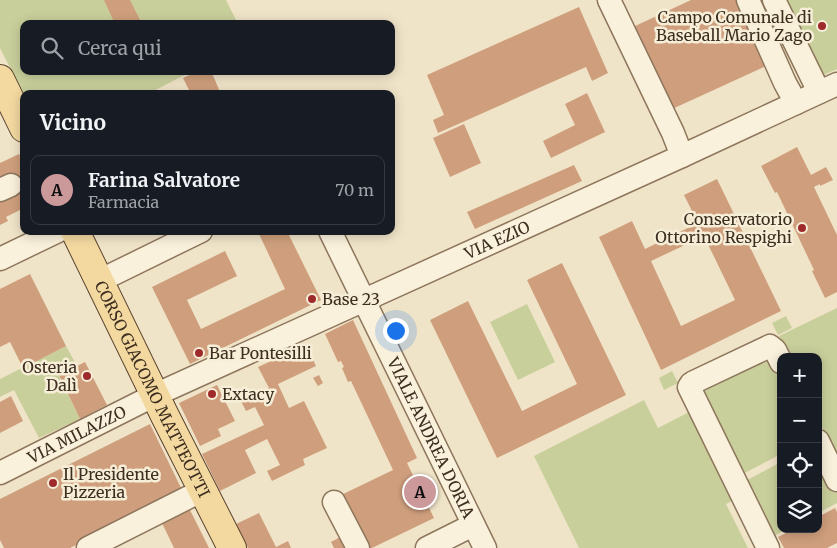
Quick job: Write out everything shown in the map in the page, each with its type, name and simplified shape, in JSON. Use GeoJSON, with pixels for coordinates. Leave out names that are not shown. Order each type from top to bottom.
{"type":"FeatureCollection","features":[{"type":"Feature","properties":{"kind":"main road"},"geometry":{"type":"LineString","coordinates":[[0,79],[20,120]]}},
{"type":"Feature","properties":{"kind":"main road","name":"CORSO GIACOMO MATTEOTTI"},"geometry":{"type":"LineString","coordinates":[[76,235],[232,548]]}},
{"type":"Feature","properties":{"kind":"street"},"geometry":{"type":"LineString","coordinates":[[609,0],[673,133],[682,156]]}},
{"type":"Feature","properties":{"kind":"street"},"geometry":{"type":"LineString","coordinates":[[748,0],[785,83],[796,103]]}},
{"type":"Feature","properties":{"kind":"street"},"geometry":{"type":"LineString","coordinates":[[774,0],[828,88]]}},
{"type":"Feature","properties":{"kind":"street","name":"VIA EZIO"},"geometry":{"type":"LineString","coordinates":[[155,395],[828,88]]}},
{"type":"Feature","properties":{"kind":"street"},"geometry":{"type":"LineString","coordinates":[[0,259],[50,235]]}},
{"type":"Feature","properties":{"kind":"street"},"geometry":{"type":"LineString","coordinates":[[99,281],[193,235]]}},
{"type":"Feature","properties":{"kind":"street","name":"VIALE ANDREA DORIA"},"geometry":{"type":"LineString","coordinates":[[332,235],[485,548]]}},
{"type":"Feature","properties":{"kind":"street"},"geometry":{"type":"LineString","coordinates":[[768,548],[689,387],[694,382],[770,346],[777,354]]}},
{"type":"Feature","properties":{"kind":"street","name":"VIA MILAZZO"},"geometry":{"type":"LineString","coordinates":[[0,473],[155,395]]}},
{"type":"Feature","properties":{"kind":"street"},"geometry":{"type":"LineString","coordinates":[[819,443],[837,480]]}},
{"type":"Feature","properties":{"kind":"street"},"geometry":{"type":"LineString","coordinates":[[88,548],[203,490]]}},
{"type":"Feature","properties":{"kind":"street"},"geometry":{"type":"LineString","coordinates":[[334,502],[358,548]]}},
{"type":"Feature","properties":{"kind":"street"},"geometry":{"type":"LineString","coordinates":[[426,548],[473,525]]}},
{"type":"Feature","properties":{"kind":"green space"},"geometry":{"type":"Polygon","coordinates":[[[0,0],[226,0],[236,20],[20,20],[20,75],[184,75],[156,90],[21,90],[0,48],[0,0]]]}},
{"type":"Feature","properties":{"kind":"green space"},"geometry":{"type":"Polygon","coordinates":[[[782,0],[837,0],[837,69],[819,77],[782,0]]]}},
{"type":"Feature","properties":{"kind":"green space"},"geometry":{"type":"Polygon","coordinates":[[[527,304],[555,362],[518,380],[490,322],[527,304]]]}},
{"type":"Feature","properties":{"kind":"green space"},"geometry":{"type":"Polygon","coordinates":[[[837,308],[837,459],[822,427],[822,353],[787,353],[779,336],[837,308]]]}},
{"type":"Feature","properties":{"kind":"green space"},"geometry":{"type":"Polygon","coordinates":[[[786,316],[792,328],[778,335],[772,323],[786,316]]]}},
{"type":"Feature","properties":{"kind":"green space"},"geometry":{"type":"Polygon","coordinates":[[[66,346],[77,366],[59,376],[80,419],[39,438],[14,390],[0,397],[0,379],[66,346]]]}},
{"type":"Feature","properties":{"kind":"green space"},"geometry":{"type":"Polygon","coordinates":[[[767,350],[777,364],[777,456],[737,477],[695,386],[767,350]]]}},
{"type":"Feature","properties":{"kind":"green space"},"geometry":{"type":"Polygon","coordinates":[[[672,371],[678,383],[664,390],[659,378],[672,371]]]}},
{"type":"Feature","properties":{"kind":"green space"},"geometry":{"type":"Polygon","coordinates":[[[644,400],[658,428],[695,409],[738,498],[726,504],[748,548],[579,548],[534,456],[644,400]]]}},
{"type":"Feature","properties":{"kind":"green space"},"geometry":{"type":"Polygon","coordinates":[[[822,460],[837,490],[837,503],[822,511],[822,460]]]}},
{"type":"Feature","properties":{"kind":"green space"},"geometry":{"type":"Polygon","coordinates":[[[777,464],[777,533],[780,533],[774,536],[740,484],[777,464]]]}},
{"type":"Feature","properties":{"kind":"building"},"geometry":{"type":"Polygon","coordinates":[[[104,0],[130,0],[140,20],[113,20],[104,0]]]}},
{"type":"Feature","properties":{"kind":"building"},"geometry":{"type":"Polygon","coordinates":[[[691,0],[737,0],[766,66],[670,110],[633,27],[691,0]]]}},
{"type":"Feature","properties":{"kind":"building"},"geometry":{"type":"Polygon","coordinates":[[[579,7],[608,73],[592,81],[586,67],[438,133],[433,120],[444,115],[427,75],[579,7]]]}},
{"type":"Feature","properties":{"kind":"building"},"geometry":{"type":"Polygon","coordinates":[[[189,75],[213,75],[219,90],[189,90],[183,78],[189,75]]]}},
{"type":"Feature","properties":{"kind":"building"},"geometry":{"type":"Polygon","coordinates":[[[587,93],[605,132],[551,158],[543,141],[575,125],[565,104],[587,93]]]}},
{"type":"Feature","properties":{"kind":"building"},"geometry":{"type":"Polygon","coordinates":[[[464,124],[481,163],[450,177],[433,138],[464,124]]]}},
{"type":"Feature","properties":{"kind":"building"},"geometry":{"type":"Polygon","coordinates":[[[797,147],[811,175],[826,167],[833,180],[814,187],[837,235],[837,292],[825,298],[812,271],[814,270],[777,192],[775,193],[761,166],[797,147]]]}},
{"type":"Feature","properties":{"kind":"building"},"geometry":{"type":"Polygon","coordinates":[[[19,154],[20,156],[20,210],[6,217],[8,221],[0,225],[0,163],[19,154]]]}},
{"type":"Feature","properties":{"kind":"building"},"geometry":{"type":"Polygon","coordinates":[[[574,165],[582,181],[475,229],[467,212],[574,165]]]}},
{"type":"Feature","properties":{"kind":"building"},"geometry":{"type":"Polygon","coordinates":[[[717,179],[781,311],[661,370],[599,237],[632,221],[645,249],[698,223],[684,195],[717,179]],[[704,236],[651,261],[681,326],[735,300],[704,236]]]}},
{"type":"Feature","properties":{"kind":"building"},"geometry":{"type":"Polygon","coordinates":[[[259,235],[289,235],[321,300],[190,364],[152,287],[225,251],[237,276],[187,300],[201,329],[285,289],[259,235]]]}},
{"type":"Feature","properties":{"kind":"building"},"geometry":{"type":"Polygon","coordinates":[[[562,263],[626,395],[497,458],[430,320],[468,301],[522,411],[577,384],[527,280],[562,263]]]}},
{"type":"Feature","properties":{"kind":"building"},"geometry":{"type":"Polygon","coordinates":[[[30,274],[66,346],[23,368],[10,342],[0,347],[0,289],[30,274]]]}},
{"type":"Feature","properties":{"kind":"building"},"geometry":{"type":"Polygon","coordinates":[[[353,320],[417,458],[407,463],[434,518],[372,548],[364,548],[339,496],[393,470],[351,381],[348,382],[341,361],[338,362],[325,334],[353,320]]]}},
{"type":"Feature","properties":{"kind":"building"},"geometry":{"type":"Polygon","coordinates":[[[306,345],[316,366],[278,384],[289,408],[304,401],[327,448],[303,459],[305,465],[272,481],[267,471],[280,465],[267,439],[245,450],[256,473],[220,491],[202,454],[264,425],[255,407],[246,411],[241,401],[269,388],[258,367],[306,345]]]}},
{"type":"Feature","properties":{"kind":"building"},"geometry":{"type":"Polygon","coordinates":[[[85,362],[107,405],[80,419],[59,375],[85,362]]]}},
{"type":"Feature","properties":{"kind":"building"},"geometry":{"type":"Polygon","coordinates":[[[319,375],[323,383],[318,386],[313,378],[319,375]]]}},
{"type":"Feature","properties":{"kind":"building"},"geometry":{"type":"Polygon","coordinates":[[[217,385],[235,421],[218,429],[221,436],[200,446],[179,403],[217,385]]]}},
{"type":"Feature","properties":{"kind":"building"},"geometry":{"type":"Polygon","coordinates":[[[11,396],[23,421],[0,433],[0,402],[11,396]]]}},
{"type":"Feature","properties":{"kind":"building"},"geometry":{"type":"Polygon","coordinates":[[[150,424],[183,492],[70,548],[4,548],[0,540],[0,499],[150,424]]]}},
{"type":"Feature","properties":{"kind":"building"},"geometry":{"type":"Polygon","coordinates":[[[189,508],[209,548],[174,548],[162,523],[189,508]]]}},
{"type":"Feature","properties":{"kind":"building"},"geometry":{"type":"Polygon","coordinates":[[[835,508],[837,512],[837,543],[827,548],[784,548],[778,537],[786,533],[822,533],[822,515],[835,508]]]}},
{"type":"Feature","properties":{"kind":"building"},"geometry":{"type":"Polygon","coordinates":[[[259,513],[276,547],[288,541],[291,548],[248,548],[236,524],[259,513]]]}},
{"type":"Feature","properties":{"kind":"building"},"geometry":{"type":"Polygon","coordinates":[[[342,536],[348,548],[334,548],[331,542],[342,536]]]}},
{"type":"Feature","properties":{"kind":"place","name":"Campo Comunale di Baseball Mario Zago"},"geometry":{"type":"Point","coordinates":[822,26]}},
{"type":"Feature","properties":{"kind":"place","name":"Conservatorio Ottorino Respighi"},"geometry":{"type":"Point","coordinates":[802,228]}},
{"type":"Feature","properties":{"kind":"place","name":"Base 23"},"geometry":{"type":"Point","coordinates":[312,299]}},
{"type":"Feature","properties":{"kind":"place","name":"Bar Pontesilli"},"geometry":{"type":"Point","coordinates":[199,353]}},
{"type":"Feature","properties":{"kind":"place","name":"Osteria Dalì"},"geometry":{"type":"Point","coordinates":[87,376]}},
{"type":"Feature","properties":{"kind":"place","name":"Extacy"},"geometry":{"type":"Point","coordinates":[212,394]}},
{"type":"Feature","properties":{"kind":"place","name":"Il Presidente Pizzeria"},"geometry":{"type":"Point","coordinates":[53,483]}},
{"type":"Feature","properties":{"kind":"place","name":"Farina Salvatore"},"geometry":{"type":"Point","coordinates":[420,492]}}]}
